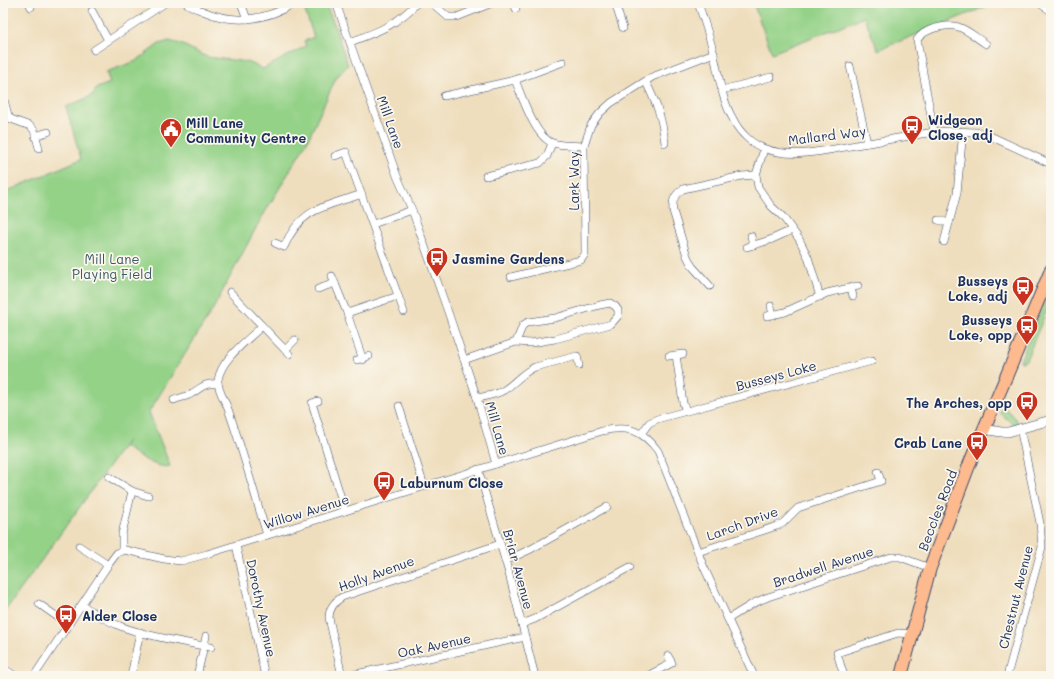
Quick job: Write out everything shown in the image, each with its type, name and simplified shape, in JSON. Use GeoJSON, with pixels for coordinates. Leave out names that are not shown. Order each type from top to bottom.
{"type":"FeatureCollection","features":[{"type":"Feature","properties":{"kind":"highway","name":"Beccles Road"},"geometry":{"type":"LineString","coordinates":[[901,676],[930,568],[970,460],[1051,270]]}},
{"type":"Feature","properties":{"kind":"street"},"geometry":{"type":"LineString","coordinates":[[94,50],[165,3]]}},
{"type":"Feature","properties":{"kind":"street"},"geometry":{"type":"LineString","coordinates":[[186,3],[212,15],[229,20],[247,19],[268,15],[295,3]]}},
{"type":"Feature","properties":{"kind":"street"},"geometry":{"type":"LineString","coordinates":[[241,3],[247,19]]}},
{"type":"Feature","properties":{"kind":"street","name":"Mill Lane"},"geometry":{"type":"LineString","coordinates":[[336,3],[397,176],[412,210],[477,398],[496,464],[614,428],[632,430],[649,439],[658,452],[698,552],[754,676]]}},
{"type":"Feature","properties":{"kind":"street"},"geometry":{"type":"LineString","coordinates":[[350,42],[393,24],[406,15],[417,3]]}},
{"type":"Feature","properties":{"kind":"street"},"geometry":{"type":"LineString","coordinates":[[432,3],[448,17],[457,17],[492,3]]}},
{"type":"Feature","properties":{"kind":"street"},"geometry":{"type":"LineString","coordinates":[[615,3],[623,28]]}},
{"type":"Feature","properties":{"kind":"street","name":"Mallard Way"},"geometry":{"type":"LineString","coordinates":[[698,3],[714,53],[722,90],[733,120],[742,133],[755,144],[764,149],[773,152],[794,154],[934,132],[962,131],[988,135],[1051,164]]}},
{"type":"Feature","properties":{"kind":"street"},"geometry":{"type":"LineString","coordinates":[[1039,3],[1051,11]]}},
{"type":"Feature","properties":{"kind":"street"},"geometry":{"type":"LineString","coordinates":[[92,11],[108,40]]}},
{"type":"Feature","properties":{"kind":"street"},"geometry":{"type":"LineString","coordinates":[[934,132],[917,40],[924,32],[943,26],[953,25],[960,27],[986,44]]}},
{"type":"Feature","properties":{"kind":"street","name":"Lark Way"},"geometry":{"type":"LineString","coordinates":[[511,276],[581,260],[585,254],[584,146],[591,125],[600,113],[611,104],[646,82],[667,71],[714,53]]}},
{"type":"Feature","properties":{"kind":"street"},"geometry":{"type":"LineString","coordinates":[[444,96],[516,80],[562,62]]}},
{"type":"Feature","properties":{"kind":"street"},"geometry":{"type":"LineString","coordinates":[[850,66],[867,143]]}},
{"type":"Feature","properties":{"kind":"street"},"geometry":{"type":"LineString","coordinates":[[722,90],[771,77]]}},
{"type":"Feature","properties":{"kind":"street"},"geometry":{"type":"LineString","coordinates":[[516,80],[534,125],[540,134],[552,143],[584,146]]}},
{"type":"Feature","properties":{"kind":"street"},"geometry":{"type":"LineString","coordinates":[[646,82],[657,105],[662,122],[665,143]]}},
{"type":"Feature","properties":{"kind":"street"},"geometry":{"type":"LineString","coordinates":[[3,96],[8,115],[12,119],[30,126],[34,130],[39,148]]}},
{"type":"Feature","properties":{"kind":"street"},"geometry":{"type":"LineString","coordinates":[[944,242],[957,193],[962,131]]}},
{"type":"Feature","properties":{"kind":"street"},"geometry":{"type":"LineString","coordinates":[[36,136],[48,132]]}},
{"type":"Feature","properties":{"kind":"street"},"geometry":{"type":"LineString","coordinates":[[486,176],[540,163],[547,156],[552,143]]}},
{"type":"Feature","properties":{"kind":"street"},"geometry":{"type":"LineString","coordinates":[[764,149],[756,175],[758,187],[799,239],[808,257],[820,297]]}},
{"type":"Feature","properties":{"kind":"street"},"geometry":{"type":"LineString","coordinates":[[335,156],[346,152],[404,312]]}},
{"type":"Feature","properties":{"kind":"street"},"geometry":{"type":"LineString","coordinates":[[710,286],[692,266],[686,256],[673,211],[672,203],[674,198],[677,192],[683,189],[742,176],[756,175]]}},
{"type":"Feature","properties":{"kind":"street"},"geometry":{"type":"LineString","coordinates":[[275,243],[285,250],[292,230],[310,213],[362,194]]}},
{"type":"Feature","properties":{"kind":"street"},"geometry":{"type":"LineString","coordinates":[[373,224],[412,210]]}},
{"type":"Feature","properties":{"kind":"street"},"geometry":{"type":"LineString","coordinates":[[938,220],[949,223]]}},
{"type":"Feature","properties":{"kind":"street"},"geometry":{"type":"LineString","coordinates":[[750,236],[750,246],[770,240],[792,230]]}},
{"type":"Feature","properties":{"kind":"street"},"geometry":{"type":"LineString","coordinates":[[318,289],[334,280],[363,358]]}},
{"type":"Feature","properties":{"kind":"street"},"geometry":{"type":"LineString","coordinates":[[771,306],[770,316],[785,312],[820,297],[854,287],[853,296]]}},
{"type":"Feature","properties":{"kind":"street"},"geometry":{"type":"LineString","coordinates":[[230,292],[287,352],[295,340]]}},
{"type":"Feature","properties":{"kind":"street"},"geometry":{"type":"LineString","coordinates":[[347,313],[398,296]]}},
{"type":"Feature","properties":{"kind":"street"},"geometry":{"type":"LineString","coordinates":[[464,360],[516,342],[531,343],[555,339],[611,324],[618,316],[618,310],[615,306],[610,304],[600,304],[555,318],[528,322],[523,325],[516,342]]}},
{"type":"Feature","properties":{"kind":"street"},"geometry":{"type":"LineString","coordinates":[[262,326],[227,361],[220,372],[218,384],[228,408],[267,535]]}},
{"type":"Feature","properties":{"kind":"street"},"geometry":{"type":"LineString","coordinates":[[676,355],[683,402],[686,411]]}},
{"type":"Feature","properties":{"kind":"street"},"geometry":{"type":"LineString","coordinates":[[477,398],[506,389],[528,370],[534,367],[577,356],[579,365]]}},
{"type":"Feature","properties":{"kind":"street","name":"Busseys Loke"},"geometry":{"type":"LineString","coordinates":[[641,434],[649,423],[655,420],[872,361]]}},
{"type":"Feature","properties":{"kind":"street"},"geometry":{"type":"LineString","coordinates":[[174,400],[190,394],[203,385],[212,383],[218,384]]}},
{"type":"Feature","properties":{"kind":"street"},"geometry":{"type":"LineString","coordinates":[[312,403],[345,511]]}},
{"type":"Feature","properties":{"kind":"street"},"geometry":{"type":"LineString","coordinates":[[399,406],[424,486]]}},
{"type":"Feature","properties":{"kind":"street"},"geometry":{"type":"LineString","coordinates":[[984,428],[1001,432],[1051,420]]}},
{"type":"Feature","properties":{"kind":"street","name":"Chestnut Avenue"},"geometry":{"type":"LineString","coordinates":[[1007,676],[1042,547],[1040,523],[1020,428]]}},
{"type":"Feature","properties":{"kind":"street","name":"Willow Avenue"},"geometry":{"type":"LineString","coordinates":[[122,551],[129,550],[164,559],[181,561],[496,464]]}},
{"type":"Feature","properties":{"kind":"street","name":"Briar Avenue"},"geometry":{"type":"LineString","coordinates":[[478,469],[505,561],[535,676]]}},
{"type":"Feature","properties":{"kind":"street","name":"Larch Drive"},"geometry":{"type":"LineString","coordinates":[[698,552],[777,526],[783,523],[798,508],[882,484],[878,472]]}},
{"type":"Feature","properties":{"kind":"street"},"geometry":{"type":"LineString","coordinates":[[109,477],[132,491],[148,496]]}},
{"type":"Feature","properties":{"kind":"street"},"geometry":{"type":"LineString","coordinates":[[34,676],[108,565],[118,553],[122,551],[122,534],[132,491]]}},
{"type":"Feature","properties":{"kind":"street"},"geometry":{"type":"LineString","coordinates":[[505,561],[531,549],[607,507]]}},
{"type":"Feature","properties":{"kind":"street","name":"Holly Avenue"},"geometry":{"type":"LineString","coordinates":[[342,676],[329,618],[330,609],[337,600],[342,597],[500,544]]}},
{"type":"Feature","properties":{"kind":"street","name":"Dorothy Avenue"},"geometry":{"type":"LineString","coordinates":[[236,545],[265,676]]}},
{"type":"Feature","properties":{"kind":"street"},"geometry":{"type":"LineString","coordinates":[[79,546],[108,565]]}},
{"type":"Feature","properties":{"kind":"street","name":"Bradwell Avenue"},"geometry":{"type":"LineString","coordinates":[[728,619],[754,603],[768,597],[891,557],[900,557],[930,568]]}},
{"type":"Feature","properties":{"kind":"street"},"geometry":{"type":"LineString","coordinates":[[522,624],[535,619],[630,567]]}},
{"type":"Feature","properties":{"kind":"street"},"geometry":{"type":"LineString","coordinates":[[39,604],[69,625]]}},
{"type":"Feature","properties":{"kind":"street"},"geometry":{"type":"LineString","coordinates":[[82,605],[106,620],[121,627],[208,646]]}},
{"type":"Feature","properties":{"kind":"street"},"geometry":{"type":"LineString","coordinates":[[131,676],[140,632]]}},
{"type":"Feature","properties":{"kind":"street"},"geometry":{"type":"LineString","coordinates":[[844,676],[837,654],[898,633],[912,634]]}},
{"type":"Feature","properties":{"kind":"street"},"geometry":{"type":"LineString","coordinates":[[197,676],[208,646],[206,636]]}},
{"type":"Feature","properties":{"kind":"street","name":"Oak Avenue"},"geometry":{"type":"LineString","coordinates":[[347,676],[525,637]]}},
{"type":"Feature","properties":{"kind":"street"},"geometry":{"type":"LineString","coordinates":[[647,676],[672,663]]}},
{"type":"Feature","properties":{"kind":"street"},"geometry":{"type":"LineString","coordinates":[[3,668],[15,676]]}},
{"type":"Feature","properties":{"kind":"green space","name":"Mill Lane Playing Field"},"geometry":{"type":"Polygon","coordinates":[[[307,3],[325,3],[348,65],[336,78],[307,142],[258,224],[213,309],[149,412],[170,466],[165,467],[153,464],[125,447],[127,441],[3,614],[3,193],[81,159],[66,107],[91,96],[97,88],[110,83],[106,72],[136,61],[159,44],[169,41],[181,44],[207,57],[248,62],[263,69],[306,46],[304,41],[314,37],[303,5],[307,3]]]}},
{"type":"Feature","properties":{"kind":"green space"},"geometry":{"type":"Polygon","coordinates":[[[753,3],[995,3],[878,50],[864,17],[772,53],[753,3]]]}},
{"type":"Feature","properties":{"kind":"green space"},"geometry":{"type":"Polygon","coordinates":[[[1051,286],[1051,300],[1026,360],[1022,362],[1020,361],[1051,286]]]}},
{"type":"Feature","properties":{"kind":"green space"},"geometry":{"type":"Polygon","coordinates":[[[1002,405],[1020,424],[1015,426],[1000,413],[1002,405]]]}},
{"type":"Feature","properties":{"kind":"place","name":"Widgeon Close, adj"},"geometry":{"type":"Point","coordinates":[912,146]}},
{"type":"Feature","properties":{"kind":"place","name":"Mill Lane Community Centre"},"geometry":{"type":"Point","coordinates":[171,148]}},
{"type":"Feature","properties":{"kind":"place","name":"Jasmine Gardens"},"geometry":{"type":"Point","coordinates":[437,278]}},
{"type":"Feature","properties":{"kind":"place","name":"Busseys Loke, adj"},"geometry":{"type":"Point","coordinates":[1023,306]}},
{"type":"Feature","properties":{"kind":"place","name":"Busseys Loke, opp"},"geometry":{"type":"Point","coordinates":[1027,346]}},
{"type":"Feature","properties":{"kind":"place","name":"The Arches, opp"},"geometry":{"type":"Point","coordinates":[1027,422]}},
{"type":"Feature","properties":{"kind":"place","name":"Crab Lane"},"geometry":{"type":"Point","coordinates":[977,462]}},
{"type":"Feature","properties":{"kind":"place","name":"Laburnum Close"},"geometry":{"type":"Point","coordinates":[384,502]}},
{"type":"Feature","properties":{"kind":"place","name":"Alder Close"},"geometry":{"type":"Point","coordinates":[66,634]}}]}
